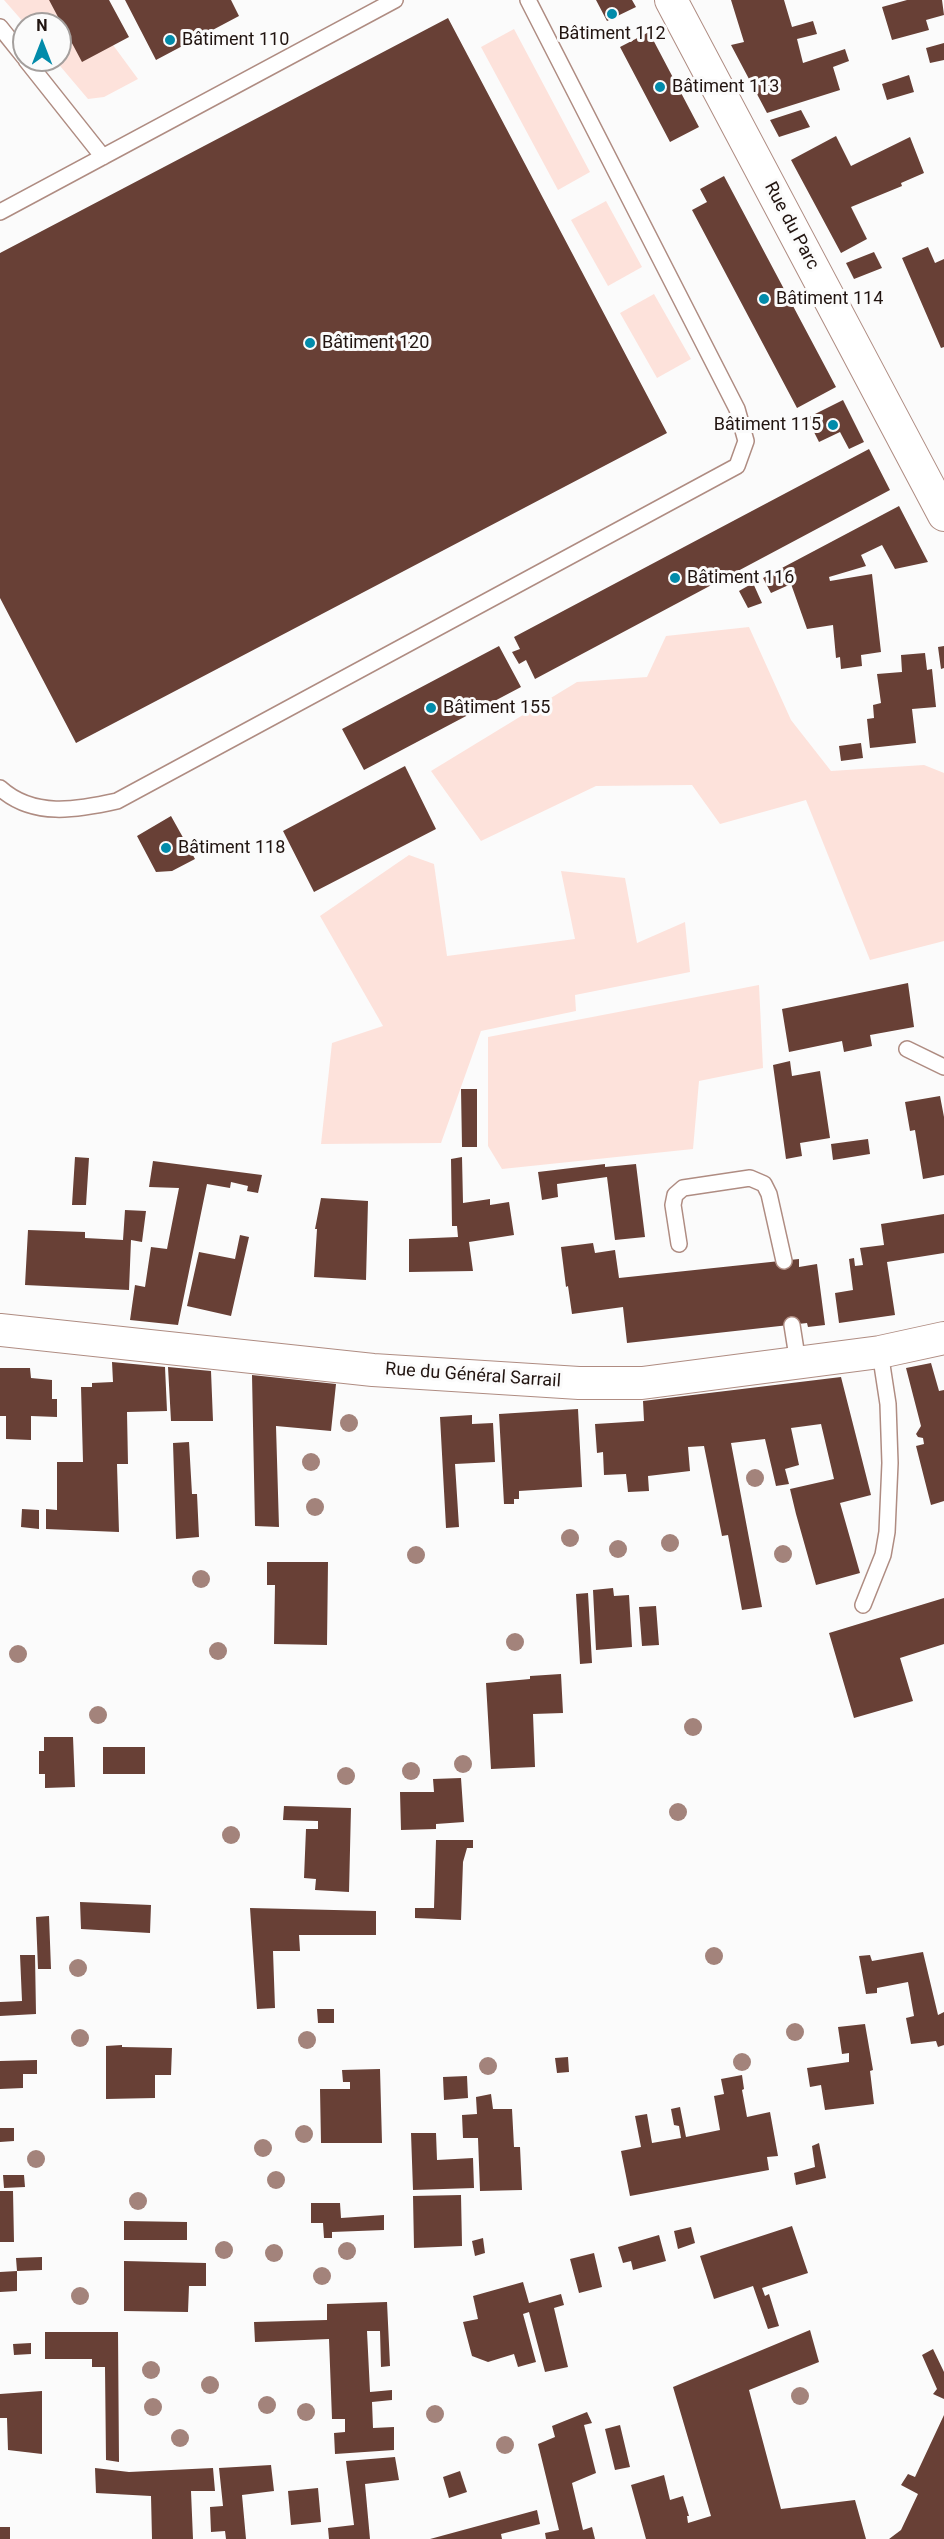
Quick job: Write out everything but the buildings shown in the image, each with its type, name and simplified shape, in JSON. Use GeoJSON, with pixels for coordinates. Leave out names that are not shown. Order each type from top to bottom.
{"type":"FeatureCollection","features":[{"type":"Feature","properties":{"kind":"street","name":"Rue du Parc"},"geometry":{"type":"LineString","coordinates":[[671,0],[944,515]]}},
{"type":"Feature","properties":{"kind":"street","name":"Rue du Général Sarrail"},"geometry":{"type":"LineString","coordinates":[[0,1330],[373,1370],[579,1383],[642,1383],[880,1352],[944,1338]]}},
{"type":"Feature","properties":{"kind":"lane"},"geometry":{"type":"LineString","coordinates":[[0,212],[394,0]]}},
{"type":"Feature","properties":{"kind":"lane"},"geometry":{"type":"LineString","coordinates":[[0,788],[8,795],[34,808],[78,809],[117,801],[737,466],[746,441],[737,409],[528,0]]}},
{"type":"Feature","properties":{"kind":"lane"},"geometry":{"type":"LineString","coordinates":[[0,27],[12,42]]}},
{"type":"Feature","properties":{"kind":"lane"},"geometry":{"type":"LineString","coordinates":[[35,72],[103,157]]}},
{"type":"Feature","properties":{"kind":"lane"},"geometry":{"type":"LineString","coordinates":[[907,1049],[944,1067]]}},
{"type":"Feature","properties":{"kind":"lane"},"geometry":{"type":"LineString","coordinates":[[679,1244],[673,1205],[675,1195],[683,1188],[750,1178],[764,1184],[769,1194],[784,1261]]}},
{"type":"Feature","properties":{"kind":"lane"},"geometry":{"type":"LineString","coordinates":[[792,1325],[798,1363]]}},
{"type":"Feature","properties":{"kind":"lane"},"geometry":{"type":"LineString","coordinates":[[863,1605],[882,1555],[887,1532],[890,1463],[880,1352]]}},
{"type":"Feature","properties":{"kind":"shaded area"},"geometry":{"type":"Polygon","coordinates":[[[4,0],[80,0],[138,79],[104,97],[88,99],[65,72],[72,72],[72,12],[14,12],[4,0]]]}},
{"type":"Feature","properties":{"kind":"shaded area"},"geometry":{"type":"Polygon","coordinates":[[[514,29],[590,172],[558,190],[481,47],[514,29]]]}},
{"type":"Feature","properties":{"kind":"shaded area"},"geometry":{"type":"Polygon","coordinates":[[[606,201],[642,267],[608,286],[571,220],[606,201]]]}},
{"type":"Feature","properties":{"kind":"shaded area"},"geometry":{"type":"Polygon","coordinates":[[[654,294],[691,359],[657,378],[620,313],[654,294]]]}},
{"type":"Feature","properties":{"kind":"shaded area"},"geometry":{"type":"Polygon","coordinates":[[[749,627],[791,720],[831,771],[924,765],[944,773],[944,941],[870,960],[806,800],[720,824],[692,785],[596,786],[481,841],[431,771],[577,682],[647,677],[666,636],[749,627]]]}},
{"type":"Feature","properties":{"kind":"shaded area"},"geometry":{"type":"Polygon","coordinates":[[[409,855],[434,864],[447,956],[575,939],[561,871],[625,878],[637,943],[685,922],[690,972],[575,995],[576,1011],[481,1031],[441,1143],[321,1144],[332,1043],[383,1026],[320,916],[409,855]]]}},
{"type":"Feature","properties":{"kind":"shaded area"},"geometry":{"type":"Polygon","coordinates":[[[759,985],[763,1068],[699,1081],[693,1149],[502,1169],[488,1146],[488,1037],[759,985]]]}},
{"type":"Feature","properties":{"kind":"place","name":"Bâtiment 112"},"geometry":{"type":"Point","coordinates":[612,14]}},
{"type":"Feature","properties":{"kind":"place","name":"Bâtiment 110"},"geometry":{"type":"Point","coordinates":[170,40]}},
{"type":"Feature","properties":{"kind":"place","name":"Bâtiment 113"},"geometry":{"type":"Point","coordinates":[660,87]}},
{"type":"Feature","properties":{"kind":"place","name":"Bâtiment 114"},"geometry":{"type":"Point","coordinates":[764,299]}},
{"type":"Feature","properties":{"kind":"place","name":"Bâtiment 120"},"geometry":{"type":"Point","coordinates":[310,343]}},
{"type":"Feature","properties":{"kind":"place","name":"Bâtiment 115"},"geometry":{"type":"Point","coordinates":[833,425]}},
{"type":"Feature","properties":{"kind":"place","name":"Bâtiment 116"},"geometry":{"type":"Point","coordinates":[675,578]}},
{"type":"Feature","properties":{"kind":"place","name":"Bâtiment 155"},"geometry":{"type":"Point","coordinates":[431,708]}},
{"type":"Feature","properties":{"kind":"place","name":"Bâtiment 118"},"geometry":{"type":"Point","coordinates":[166,848]}}]}
